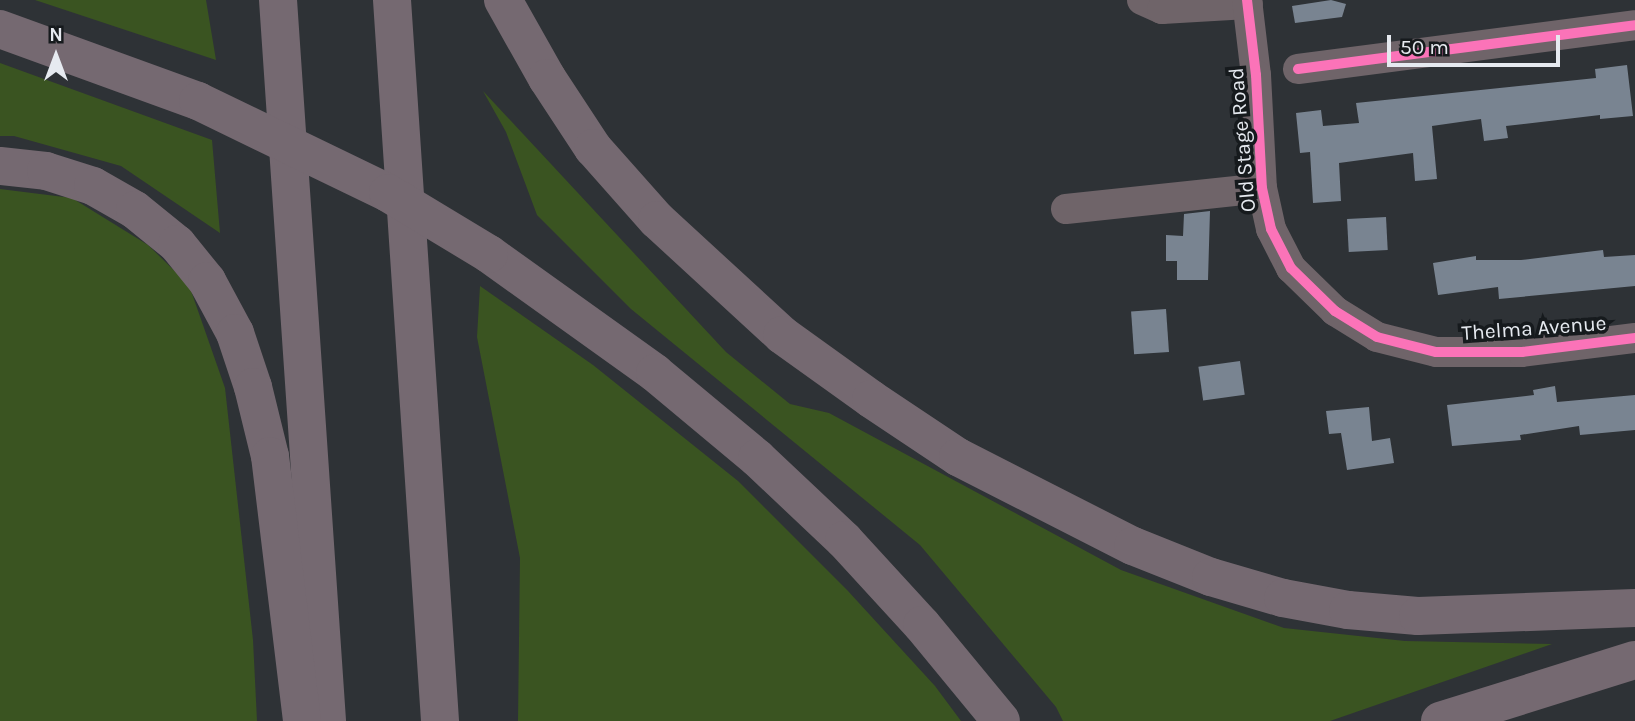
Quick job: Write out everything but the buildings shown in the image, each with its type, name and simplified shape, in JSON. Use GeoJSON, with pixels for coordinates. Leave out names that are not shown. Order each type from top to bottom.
{"type":"FeatureCollection","features":[{"type":"Feature","properties":{"kind":"highway"},"geometry":{"type":"LineString","coordinates":[[278,0],[327,721]]}},
{"type":"Feature","properties":{"kind":"highway"},"geometry":{"type":"LineString","coordinates":[[392,0],[440,712]]}},
{"type":"Feature","properties":{"kind":"highway"},"geometry":{"type":"LineString","coordinates":[[503,0],[547,78],[593,148],[657,220],[782,335],[958,457],[1133,546],[1211,577],[1283,598],[1348,610],[1418,615],[1635,608]]}},
{"type":"Feature","properties":{"kind":"highway"},"geometry":{"type":"LineString","coordinates":[[0,29],[198,101],[377,187],[489,254],[655,373],[757,458],[922,625],[1001,721]]}},
{"type":"Feature","properties":{"kind":"highway"},"geometry":{"type":"LineString","coordinates":[[0,166],[46,171],[93,186],[135,210],[177,244],[207,281],[235,333],[254,387],[270,456],[302,721]]}},
{"type":"Feature","properties":{"kind":"highway"},"geometry":{"type":"LineString","coordinates":[[1440,721],[1635,660]]}},
{"type":"Feature","properties":{"kind":"street"},"geometry":{"type":"LineString","coordinates":[[1142,0],[1162,9],[1247,2]]}},
{"type":"Feature","properties":{"kind":"street","name":"Old Stage Road"},"geometry":{"type":"LineString","coordinates":[[1247,2],[1256,75],[1262,188],[1271,229],[1291,268],[1335,312],[1377,337],[1436,352]]}},
{"type":"Feature","properties":{"kind":"street"},"geometry":{"type":"LineString","coordinates":[[1298,69],[1635,25]]}},
{"type":"Feature","properties":{"kind":"street"},"geometry":{"type":"LineString","coordinates":[[1066,209],[1262,188]]}},
{"type":"Feature","properties":{"kind":"street","name":"Thelma Avenue"},"geometry":{"type":"LineString","coordinates":[[1436,352],[1522,352],[1635,338]]}},
{"type":"Feature","properties":{"kind":"green space"},"geometry":{"type":"Polygon","coordinates":[[[35,0],[206,0],[216,60],[35,0]]]}},
{"type":"Feature","properties":{"kind":"green space"},"geometry":{"type":"Polygon","coordinates":[[[0,63],[212,140],[220,233],[121,166],[14,136],[0,136],[0,63]]]}},
{"type":"Feature","properties":{"kind":"green space"},"geometry":{"type":"Polygon","coordinates":[[[483,91],[726,352],[790,404],[829,413],[1121,570],[1284,628],[1405,641],[1552,644],[1330,721],[1063,721],[1056,707],[920,545],[631,309],[537,215],[506,132],[483,91]]]}},
{"type":"Feature","properties":{"kind":"green space"},"geometry":{"type":"Polygon","coordinates":[[[0,189],[72,198],[148,245],[189,285],[225,388],[253,640],[257,721],[0,721],[0,189]]]}},
{"type":"Feature","properties":{"kind":"green space"},"geometry":{"type":"Polygon","coordinates":[[[480,286],[593,365],[738,481],[848,591],[935,686],[961,721],[518,721],[520,558],[477,337],[480,286]]]}},
{"type":"Feature","properties":{"kind":"cycle path"},"geometry":{"type":"LineString","coordinates":[[1247,0],[1256,75],[1262,188],[1271,229],[1291,268],[1335,311],[1377,337],[1436,352],[1522,352],[1635,338]]}},
{"type":"Feature","properties":{"kind":"cycle path"},"geometry":{"type":"LineString","coordinates":[[1298,69],[1635,25]]}}]}
